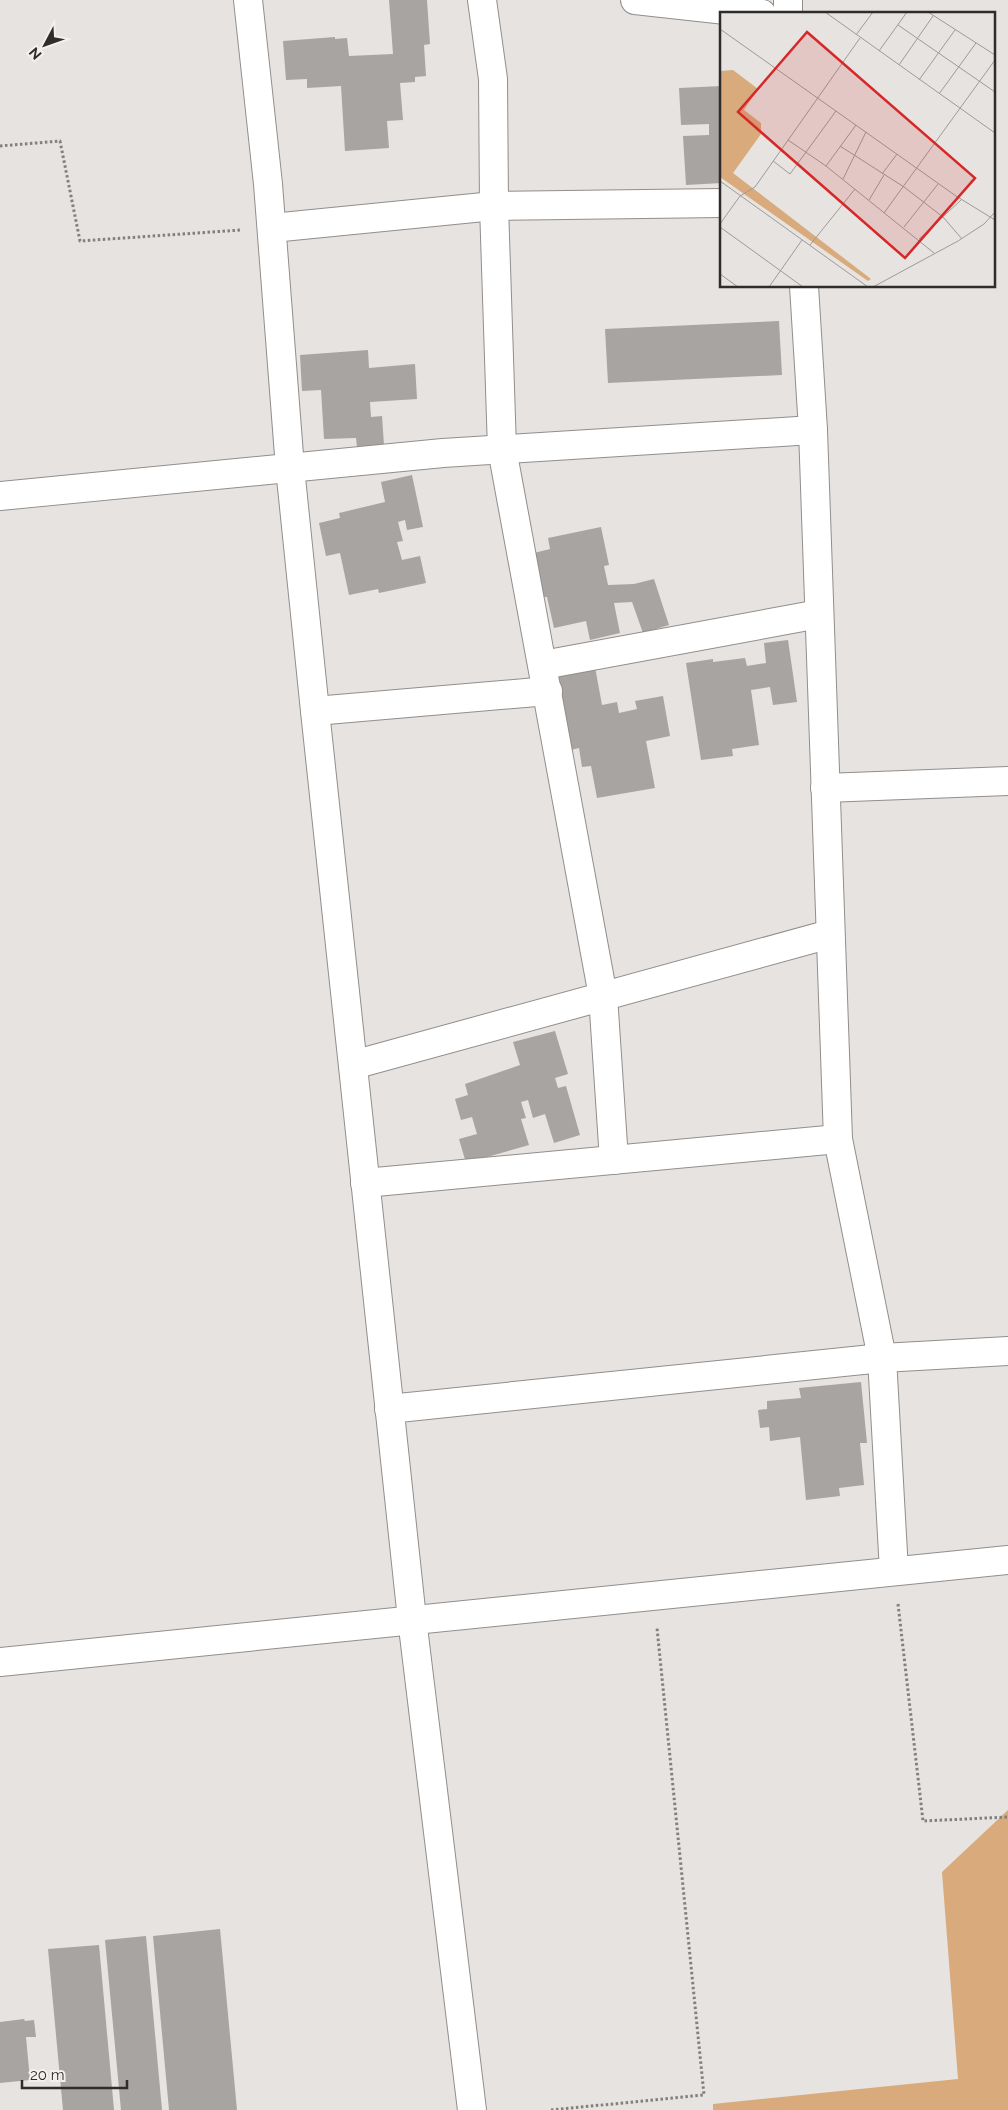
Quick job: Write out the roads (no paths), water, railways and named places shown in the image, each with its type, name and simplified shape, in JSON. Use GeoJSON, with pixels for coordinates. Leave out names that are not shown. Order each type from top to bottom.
{"type":"FeatureCollection","features":[{"type":"Feature","properties":{"kind":"street"},"geometry":{"type":"LineString","coordinates":[[248,0],[272,228],[290,468],[365,1183],[412,1619],[472,2110]]}},
{"type":"Feature","properties":{"kind":"street"},"geometry":{"type":"LineString","coordinates":[[482,0],[492,79],[502,449],[603,996],[614,1160]]}},
{"type":"Feature","properties":{"kind":"street"},"geometry":{"type":"LineString","coordinates":[[635,0],[744,12]]}},
{"type":"Feature","properties":{"kind":"street"},"geometry":{"type":"LineString","coordinates":[[272,228],[494,206],[720,203]]}},
{"type":"Feature","properties":{"kind":"street"},"geometry":{"type":"LineString","coordinates":[[804,288],[813,430],[838,1139],[882,1358],[894,1571]]}},
{"type":"Feature","properties":{"kind":"street"},"geometry":{"type":"LineString","coordinates":[[0,496],[502,449],[813,430]]}},
{"type":"Feature","properties":{"kind":"street"},"geometry":{"type":"LineString","coordinates":[[315,711],[545,678],[819,614]]}},
{"type":"Feature","properties":{"kind":"street"},"geometry":{"type":"LineString","coordinates":[[825,788],[1008,781]]}},
{"type":"Feature","properties":{"kind":"street"},"geometry":{"type":"LineString","coordinates":[[353,1065],[830,934]]}},
{"type":"Feature","properties":{"kind":"street"},"geometry":{"type":"LineString","coordinates":[[365,1183],[838,1139]]}},
{"type":"Feature","properties":{"kind":"street"},"geometry":{"type":"LineString","coordinates":[[389,1409],[882,1358],[1008,1351]]}},
{"type":"Feature","properties":{"kind":"street"},"geometry":{"type":"LineString","coordinates":[[0,1662],[1008,1560]]}}]}
